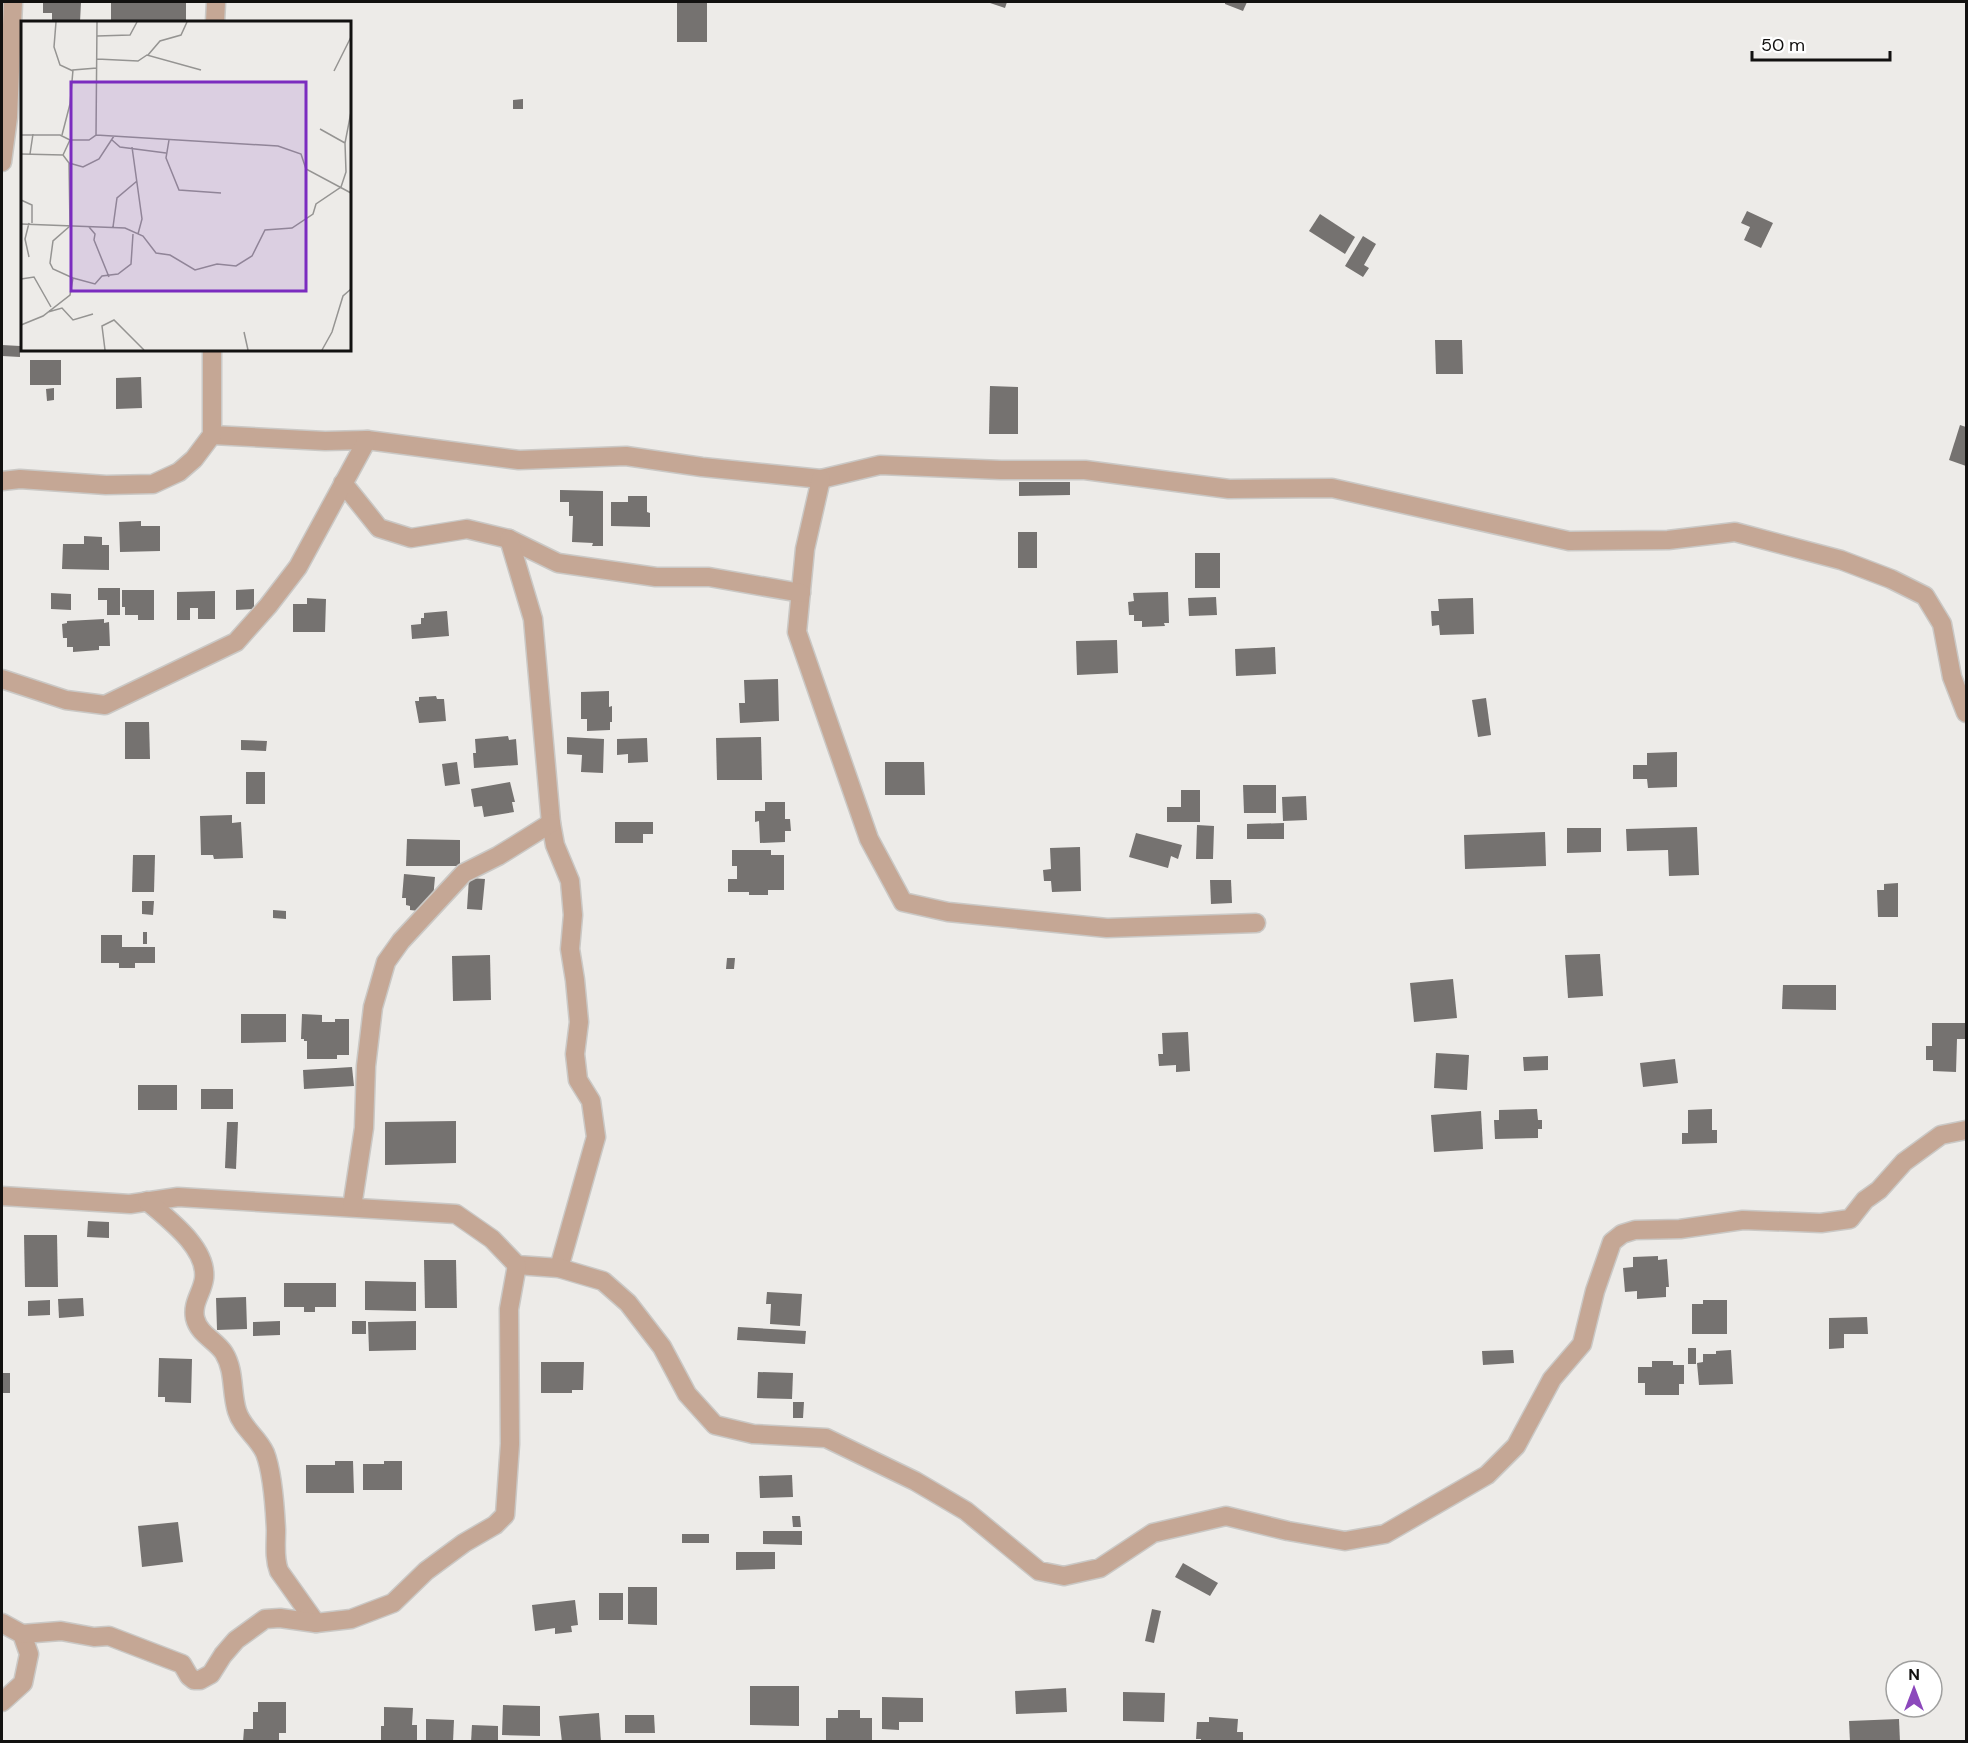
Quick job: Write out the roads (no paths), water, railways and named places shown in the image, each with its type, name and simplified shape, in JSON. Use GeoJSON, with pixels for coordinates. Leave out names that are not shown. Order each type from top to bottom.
{"type":"FeatureCollection","features":[{"type":"Feature","properties":{"kind":"street"},"geometry":{"type":"LineString","coordinates":[[2,162],[8,117],[13,2]]}},
{"type":"Feature","properties":{"kind":"street"},"geometry":{"type":"LineString","coordinates":[[216,2],[216,21]]}},
{"type":"Feature","properties":{"kind":"street"},"geometry":{"type":"LineString","coordinates":[[2,481],[20,479],[106,485],[153,484],[180,472],[213,435],[212,351]]}},
{"type":"Feature","properties":{"kind":"street"},"geometry":{"type":"LineString","coordinates":[[213,435],[325,441],[367,440],[519,460],[626,456],[702,467],[821,479],[880,465],[1001,470],[1085,470],[1229,489],[1332,488],[1569,542],[1668,540],[1735,532],[1841,560],[1891,579],[1925,596],[1942,624],[1952,676],[1966,713]]}},
{"type":"Feature","properties":{"kind":"street"},"geometry":{"type":"LineString","coordinates":[[2,679],[66,700],[105,705],[236,642],[298,567],[367,440]]}},
{"type":"Feature","properties":{"kind":"street"},"geometry":{"type":"LineString","coordinates":[[821,479],[805,549],[797,632],[869,839],[903,902],[948,912],[1107,928],[1256,923]]}},
{"type":"Feature","properties":{"kind":"street"},"geometry":{"type":"LineString","coordinates":[[343,483],[379,528],[411,537],[467,529],[509,539],[558,563],[656,578],[709,578],[801,593]]}},
{"type":"Feature","properties":{"kind":"street"},"geometry":{"type":"LineString","coordinates":[[509,539],[533,619],[551,823],[555,845],[570,881],[573,915],[570,949],[579,1022],[575,1054],[578,1080],[591,1101],[596,1137],[559,1268]]}},
{"type":"Feature","properties":{"kind":"street"},"geometry":{"type":"LineString","coordinates":[[352,1207],[364,1128],[366,1066],[373,1007],[386,962],[401,940],[464,873],[498,856],[551,823]]}},
{"type":"Feature","properties":{"kind":"street"},"geometry":{"type":"LineString","coordinates":[[2,1196],[130,1204],[178,1197],[456,1214],[492,1239],[517,1264],[559,1268],[603,1281],[628,1303],[662,1347],[687,1394],[715,1425],[753,1434],[826,1438],[915,1481],[966,1511],[1039,1571],[1064,1576],[1100,1568],[1153,1533],[1226,1516],[1288,1531],[1345,1541],[1385,1534],[1487,1475],[1516,1446],[1552,1380],[1582,1344],[1595,1291],[1612,1242],[1622,1234],[1635,1230],[1680,1230],[1743,1220],[1821,1223],[1850,1218],[1904,1162],[1941,1135],[1966,1130]]}},
{"type":"Feature","properties":{"kind":"street"},"geometry":{"type":"LineString","coordinates":[[147,1201],[178,1227],[205,1264],[204,1281],[194,1304],[195,1319],[200,1330],[224,1352],[234,1387],[236,1411],[264,1450],[268,1463],[275,1526],[276,1562],[279,1571],[316,1623]]}},
{"type":"Feature","properties":{"kind":"street"},"geometry":{"type":"LineString","coordinates":[[2,1623],[22,1634],[61,1631],[94,1637],[109,1636],[182,1664],[189,1676],[194,1680],[200,1680],[211,1674],[236,1640],[265,1619],[280,1618],[316,1623],[351,1619],[393,1603],[426,1571],[464,1543],[495,1525],[505,1515],[510,1444],[509,1309],[517,1264]]}},
{"type":"Feature","properties":{"kind":"street"},"geometry":{"type":"LineString","coordinates":[[2,1702],[23,1683],[29,1654],[22,1634]]}}]}
